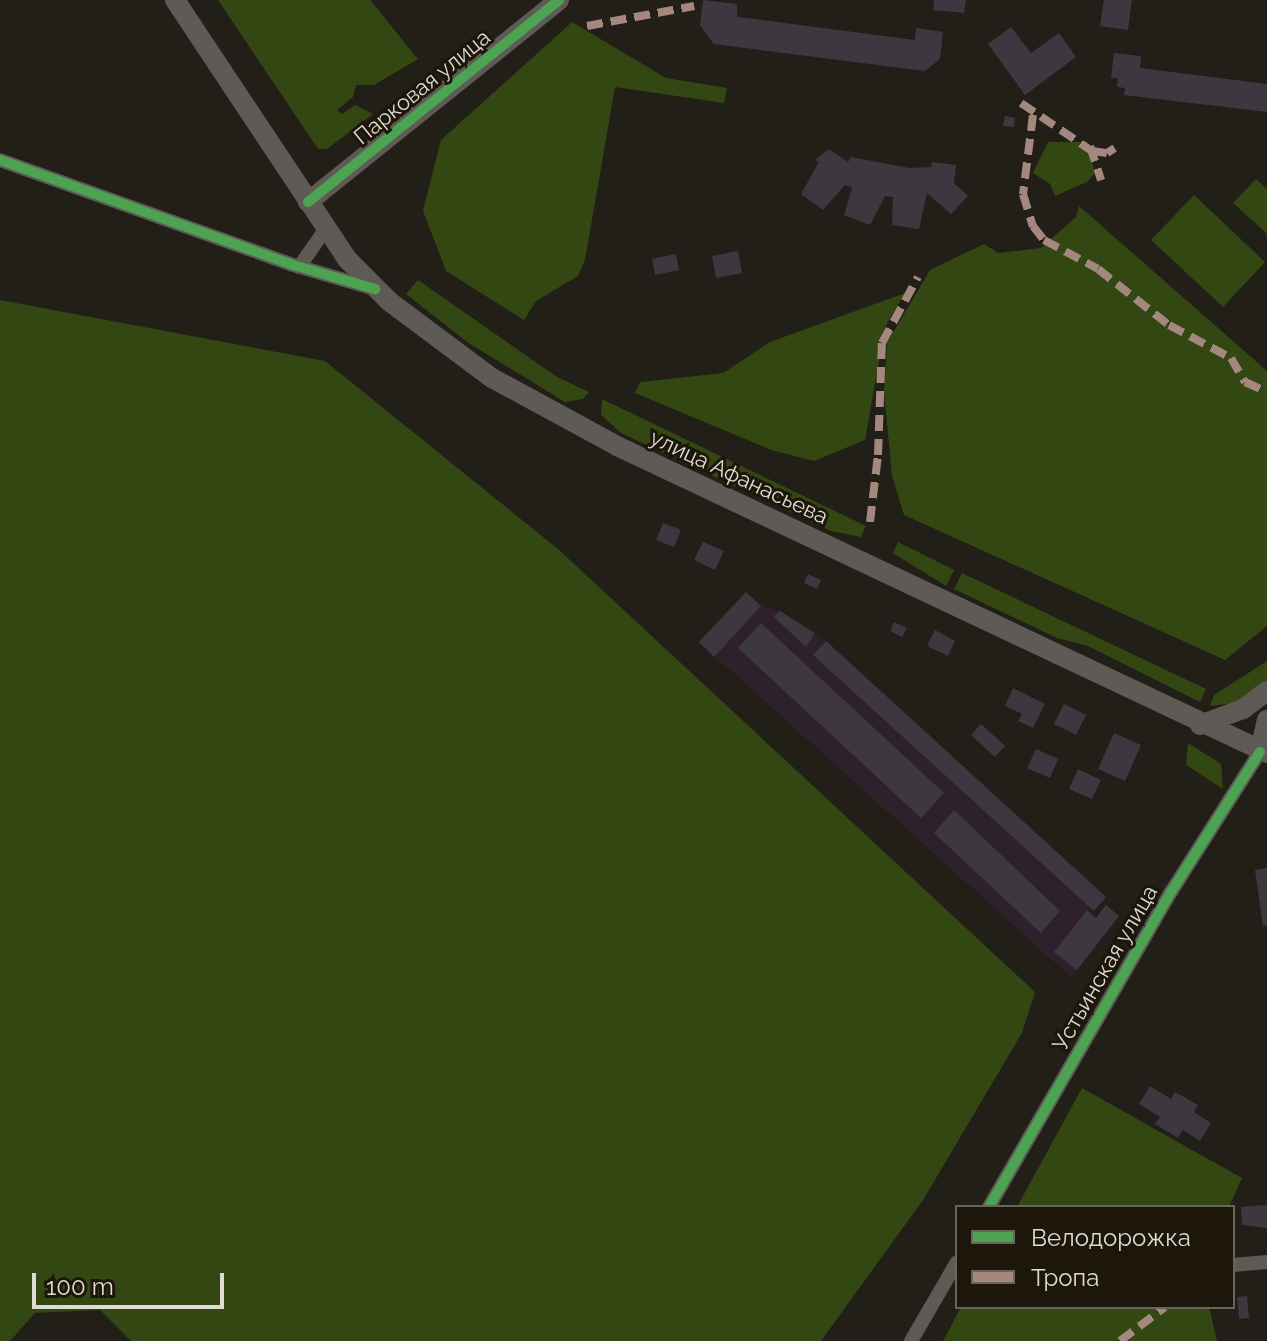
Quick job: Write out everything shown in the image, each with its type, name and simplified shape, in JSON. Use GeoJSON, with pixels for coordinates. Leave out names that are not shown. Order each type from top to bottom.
{"type":"FeatureCollection","features":[{"type":"Feature","properties":{"kind":"main road","name":"улица Афанасьева"},"geometry":{"type":"LineString","coordinates":[[175,0],[325,230],[375,289],[455,351],[536,405],[1200,725],[1265,752]]}},
{"type":"Feature","properties":{"kind":"main road","name":"Парковая улица"},"geometry":{"type":"LineString","coordinates":[[308,202],[559,0]]}},
{"type":"Feature","properties":{"kind":"main road"},"geometry":{"type":"LineString","coordinates":[[1200,725],[1235,713],[1267,691]]}},
{"type":"Feature","properties":{"kind":"main road"},"geometry":{"type":"LineString","coordinates":[[1265,752],[1267,720]]}},
{"type":"Feature","properties":{"kind":"street"},"geometry":{"type":"LineString","coordinates":[[0,160],[299,267],[375,289]]}},
{"type":"Feature","properties":{"kind":"street"},"geometry":{"type":"LineString","coordinates":[[299,267],[325,230]]}},
{"type":"Feature","properties":{"kind":"street","name":"Устьинская улица"},"geometry":{"type":"LineString","coordinates":[[990,1205],[1171,892],[1265,752]]}},
{"type":"Feature","properties":{"kind":"street"},"geometry":{"type":"LineString","coordinates":[[1235,1265],[1267,1262]]}},
{"type":"Feature","properties":{"kind":"street"},"geometry":{"type":"LineString","coordinates":[[911,1341],[955,1265]]}},
{"type":"Feature","properties":{"kind":"shaded area"},"geometry":{"type":"Polygon","coordinates":[[[746,592],[761,606],[780,611],[826,641],[1106,897],[1094,911],[1087,910],[1055,952],[1077,970],[1072,978],[699,642],[746,592]]]}},
{"type":"Feature","properties":{"kind":"green space"},"geometry":{"type":"Polygon","coordinates":[[[218,0],[370,0],[418,59],[374,85],[356,85],[353,97],[337,110],[342,114],[355,105],[373,114],[327,149],[318,149],[218,0]]]}},
{"type":"Feature","properties":{"kind":"green space"},"geometry":{"type":"Polygon","coordinates":[[[572,22],[666,78],[727,88],[724,103],[615,87],[585,260],[578,276],[536,301],[524,320],[446,271],[423,211],[441,140],[572,22]]]}},
{"type":"Feature","properties":{"kind":"green space"},"geometry":{"type":"Polygon","coordinates":[[[1048,142],[1087,142],[1095,173],[1087,182],[1055,196],[1050,184],[1033,173],[1048,142]]]}},
{"type":"Feature","properties":{"kind":"green space"},"geometry":{"type":"Polygon","coordinates":[[[1256,179],[1267,189],[1267,234],[1233,203],[1256,179]]]}},
{"type":"Feature","properties":{"kind":"green space"},"geometry":{"type":"Polygon","coordinates":[[[1194,195],[1265,262],[1223,307],[1151,240],[1194,195]]]}},
{"type":"Feature","properties":{"kind":"green space"},"geometry":{"type":"Polygon","coordinates":[[[1079,206],[1267,371],[1267,626],[1225,660],[904,515],[892,476],[884,392],[887,343],[930,270],[984,244],[998,253],[1041,248],[1076,217],[1079,206]]]}},
{"type":"Feature","properties":{"kind":"green space"},"geometry":{"type":"Polygon","coordinates":[[[418,280],[557,377],[589,392],[583,399],[565,402],[467,342],[406,294],[418,280]]]}},
{"type":"Feature","properties":{"kind":"green space"},"geometry":{"type":"Polygon","coordinates":[[[905,293],[885,327],[865,440],[814,461],[771,450],[635,393],[640,382],[723,373],[770,342],[905,293]]]}},
{"type":"Feature","properties":{"kind":"green space"},"geometry":{"type":"Polygon","coordinates":[[[0,300],[325,361],[558,549],[1035,992],[1022,1033],[923,1200],[821,1341],[131,1341],[100,1310],[35,1313],[10,1341],[0,1341],[0,300]]]}},
{"type":"Feature","properties":{"kind":"green space"},"geometry":{"type":"Polygon","coordinates":[[[602,399],[866,526],[861,537],[831,531],[621,433],[601,415],[602,399]]]}},
{"type":"Feature","properties":{"kind":"green space"},"geometry":{"type":"Polygon","coordinates":[[[898,542],[954,570],[946,586],[893,553],[898,542]]]}},
{"type":"Feature","properties":{"kind":"green space"},"geometry":{"type":"Polygon","coordinates":[[[962,573],[1206,689],[1200,702],[1088,646],[1057,638],[954,589],[962,573]]]}},
{"type":"Feature","properties":{"kind":"green space"},"geometry":{"type":"Polygon","coordinates":[[[1267,661],[1267,683],[1237,703],[1210,706],[1214,695],[1267,661]]]}},
{"type":"Feature","properties":{"kind":"green space"},"geometry":{"type":"Polygon","coordinates":[[[1188,743],[1221,764],[1223,789],[1186,765],[1188,743]]]}},
{"type":"Feature","properties":{"kind":"green space"},"geometry":{"type":"Polygon","coordinates":[[[1082,1088],[1242,1178],[1230,1205],[1018,1205],[1082,1088]]]}},
{"type":"Feature","properties":{"kind":"green space"},"geometry":{"type":"Polygon","coordinates":[[[960,1309],[1209,1309],[1217,1341],[943,1341],[960,1309]]]}},
{"type":"Feature","properties":{"kind":"building"},"geometry":{"type":"Polygon","coordinates":[[[703,0],[737,4],[737,17],[915,40],[916,28],[943,32],[940,59],[925,71],[714,44],[700,25],[703,0]]]}},
{"type":"Feature","properties":{"kind":"building"},"geometry":{"type":"Polygon","coordinates":[[[934,0],[966,0],[964,13],[933,10],[934,0]]]}},
{"type":"Feature","properties":{"kind":"building"},"geometry":{"type":"Polygon","coordinates":[[[1104,0],[1132,0],[1128,30],[1100,26],[1104,0]]]}},
{"type":"Feature","properties":{"kind":"building"},"geometry":{"type":"Polygon","coordinates":[[[1011,27],[1031,53],[1059,33],[1076,57],[1025,95],[988,44],[1011,27]]]}},
{"type":"Feature","properties":{"kind":"building"},"geometry":{"type":"Polygon","coordinates":[[[1114,53],[1141,56],[1140,68],[1267,84],[1267,112],[1124,95],[1125,88],[1117,87],[1118,78],[1111,78],[1114,53]]]}},
{"type":"Feature","properties":{"kind":"building"},"geometry":{"type":"Polygon","coordinates":[[[1005,116],[1015,118],[1014,127],[1003,126],[1005,116]]]}},
{"type":"Feature","properties":{"kind":"building"},"geometry":{"type":"Polygon","coordinates":[[[829,149],[848,162],[851,157],[909,168],[931,167],[932,162],[956,165],[954,183],[968,196],[951,214],[927,193],[919,229],[892,225],[893,197],[885,196],[870,225],[844,215],[852,188],[845,185],[823,210],[801,194],[819,162],[815,160],[829,149]]]}},
{"type":"Feature","properties":{"kind":"building"},"geometry":{"type":"Polygon","coordinates":[[[738,251],[742,273],[716,278],[712,256],[738,251]]]}},
{"type":"Feature","properties":{"kind":"building"},"geometry":{"type":"Polygon","coordinates":[[[676,254],[679,270],[655,275],[652,259],[676,254]]]}},
{"type":"Feature","properties":{"kind":"building"},"geometry":{"type":"Polygon","coordinates":[[[663,523],[681,530],[674,547],[656,540],[663,523]]]}},
{"type":"Feature","properties":{"kind":"building"},"geometry":{"type":"Polygon","coordinates":[[[703,542],[724,551],[715,570],[694,560],[703,542]]]}},
{"type":"Feature","properties":{"kind":"building"},"geometry":{"type":"Polygon","coordinates":[[[808,574],[821,580],[817,589],[804,583],[808,574]]]}},
{"type":"Feature","properties":{"kind":"building"},"geometry":{"type":"Polygon","coordinates":[[[746,592],[761,606],[714,657],[699,642],[746,592]]]}},
{"type":"Feature","properties":{"kind":"building"},"geometry":{"type":"Polygon","coordinates":[[[780,611],[815,633],[806,647],[774,617],[780,611]]]}},
{"type":"Feature","properties":{"kind":"building"},"geometry":{"type":"Polygon","coordinates":[[[894,622],[907,628],[902,637],[890,631],[894,622]]]}},
{"type":"Feature","properties":{"kind":"building"},"geometry":{"type":"Polygon","coordinates":[[[761,623],[944,793],[921,818],[738,648],[761,623]]]}},
{"type":"Feature","properties":{"kind":"building"},"geometry":{"type":"Polygon","coordinates":[[[935,630],[955,641],[948,656],[927,646],[935,630]]]}},
{"type":"Feature","properties":{"kind":"building"},"geometry":{"type":"Polygon","coordinates":[[[826,641],[1106,897],[1094,911],[813,655],[826,641]]]}},
{"type":"Feature","properties":{"kind":"building"},"geometry":{"type":"Polygon","coordinates":[[[1013,688],[1045,704],[1033,728],[1018,721],[1022,714],[1005,706],[1013,688]]]}},
{"type":"Feature","properties":{"kind":"building"},"geometry":{"type":"Polygon","coordinates":[[[1064,704],[1086,715],[1076,735],[1054,724],[1064,704]]]}},
{"type":"Feature","properties":{"kind":"building"},"geometry":{"type":"Polygon","coordinates":[[[981,724],[1005,746],[995,757],[971,735],[981,724]]]}},
{"type":"Feature","properties":{"kind":"building"},"geometry":{"type":"Polygon","coordinates":[[[1114,733],[1141,745],[1125,781],[1098,769],[1114,733]]]}},
{"type":"Feature","properties":{"kind":"building"},"geometry":{"type":"Polygon","coordinates":[[[1036,749],[1058,759],[1050,778],[1027,768],[1036,749]]]}},
{"type":"Feature","properties":{"kind":"building"},"geometry":{"type":"Polygon","coordinates":[[[1078,769],[1101,780],[1092,799],[1069,789],[1078,769]]]}},
{"type":"Feature","properties":{"kind":"building"},"geometry":{"type":"Polygon","coordinates":[[[954,810],[1060,911],[1041,933],[934,833],[954,810]]]}},
{"type":"Feature","properties":{"kind":"building"},"geometry":{"type":"Polygon","coordinates":[[[1267,868],[1267,925],[1263,926],[1255,870],[1267,868]]]}},
{"type":"Feature","properties":{"kind":"building"},"geometry":{"type":"Polygon","coordinates":[[[1106,905],[1119,916],[1077,970],[1054,952],[1087,910],[1096,918],[1106,905]]]}},
{"type":"Feature","properties":{"kind":"building"},"geometry":{"type":"Polygon","coordinates":[[[1150,1086],[1171,1099],[1175,1092],[1198,1105],[1194,1112],[1211,1123],[1200,1141],[1183,1130],[1178,1138],[1155,1124],[1160,1117],[1139,1104],[1150,1086]]]}},
{"type":"Feature","properties":{"kind":"building"},"geometry":{"type":"Polygon","coordinates":[[[1267,1205],[1267,1228],[1242,1225],[1241,1207],[1267,1205]]]}},
{"type":"Feature","properties":{"kind":"building"},"geometry":{"type":"Polygon","coordinates":[[[1247,1296],[1249,1318],[1239,1319],[1237,1297],[1247,1296]]]}},
{"type":"Feature","properties":{"kind":"marked path"},"geometry":{"type":"LineString","coordinates":[[587,26],[694,6]]}},
{"type":"Feature","properties":{"kind":"marked path"},"geometry":{"type":"LineString","coordinates":[[1021,103],[1092,151],[1107,153],[1115,148]]}},
{"type":"Feature","properties":{"kind":"marked path"},"geometry":{"type":"LineString","coordinates":[[1033,115],[1023,194],[1033,226],[1044,240],[1098,269],[1169,325],[1231,358],[1245,382],[1267,392]]}},
{"type":"Feature","properties":{"kind":"marked path"},"geometry":{"type":"LineString","coordinates":[[1090,146],[1101,180]]}},
{"type":"Feature","properties":{"kind":"marked path"},"geometry":{"type":"LineString","coordinates":[[870,522],[878,455],[882,343],[918,277]]}},
{"type":"Feature","properties":{"kind":"marked path"},"geometry":{"type":"LineString","coordinates":[[1120,1341],[1162,1309]]}},
{"type":"Feature","properties":{"kind":"cycle path"},"geometry":{"type":"LineString","coordinates":[[308,202],[559,0]]}},
{"type":"Feature","properties":{"kind":"cycle path"},"geometry":{"type":"LineString","coordinates":[[0,160],[290,264],[375,289]]}},
{"type":"Feature","properties":{"kind":"cycle path"},"geometry":{"type":"LineString","coordinates":[[990,1205],[1171,892],[1260,752]]}}]}
